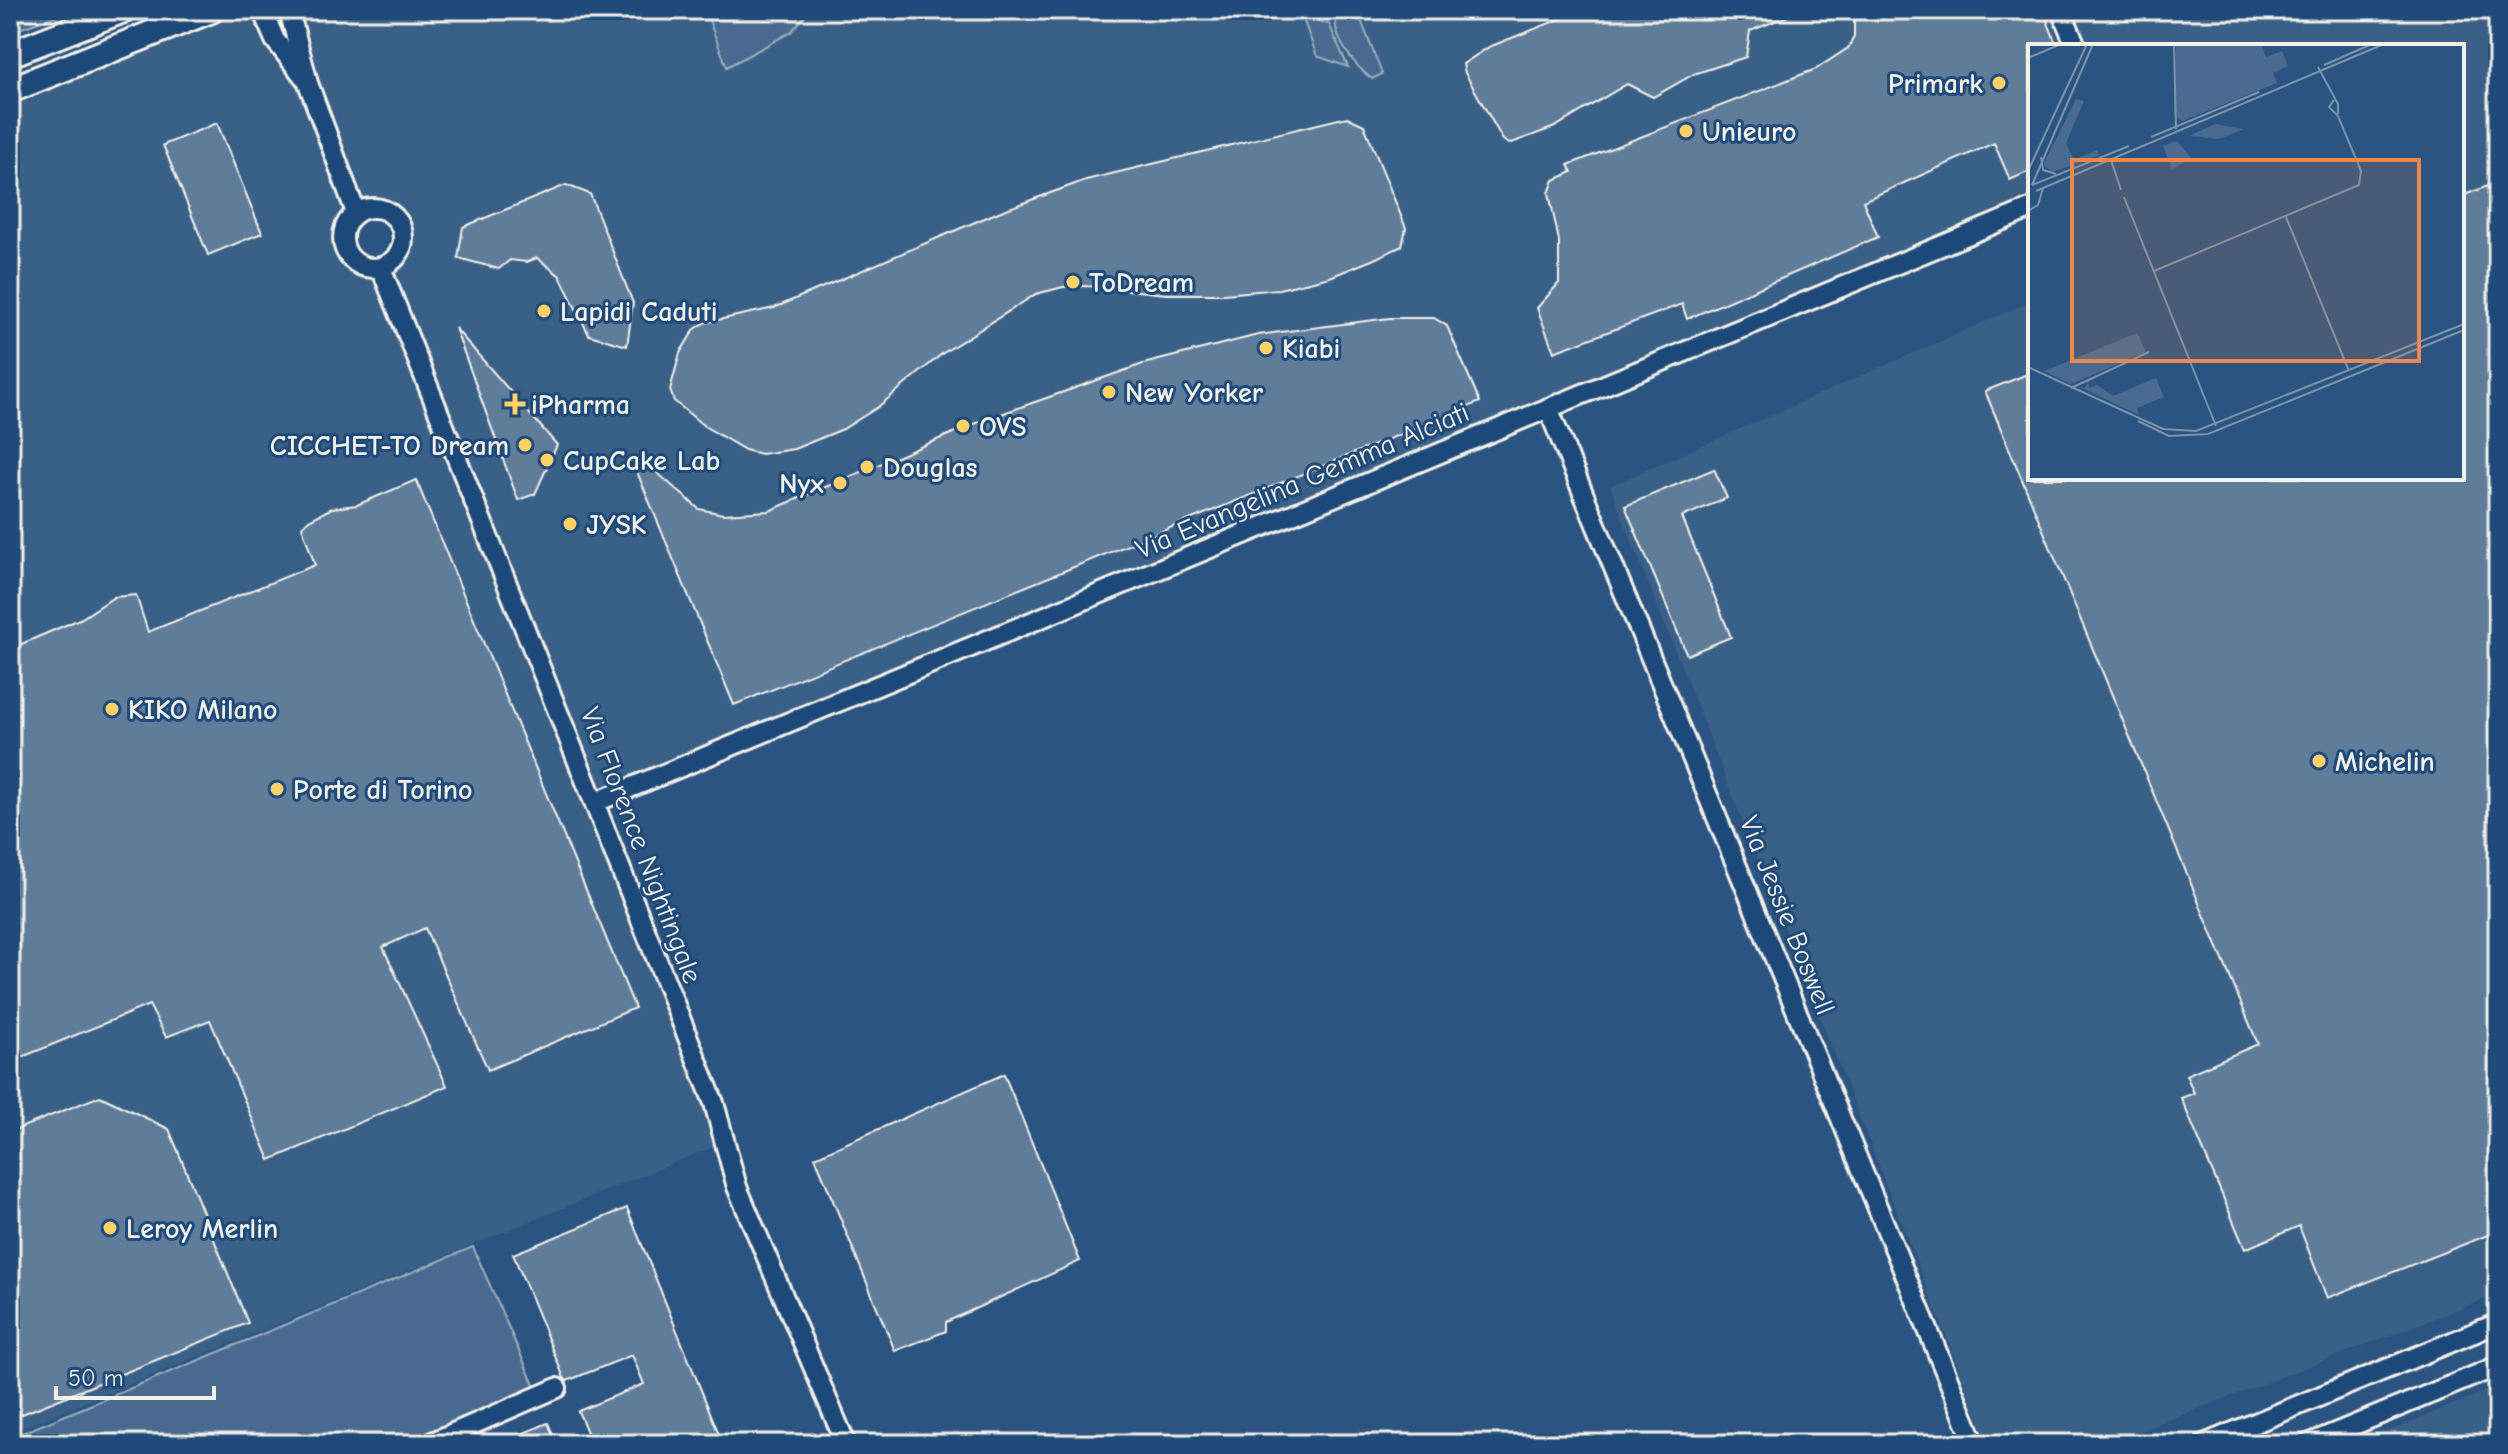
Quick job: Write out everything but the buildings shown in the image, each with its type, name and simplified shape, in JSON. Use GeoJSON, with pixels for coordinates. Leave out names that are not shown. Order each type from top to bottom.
{"type":"FeatureCollection","features":[{"type":"Feature","properties":{"kind":"main road"},"geometry":{"type":"LineString","coordinates":[[10,54],[123,10]]}},
{"type":"Feature","properties":{"kind":"main road"},"geometry":{"type":"LineString","coordinates":[[10,90],[211,10]]}},
{"type":"Feature","properties":{"kind":"street"},"geometry":{"type":"LineString","coordinates":[[262,10],[275,40],[308,83]]}},
{"type":"Feature","properties":{"kind":"street"},"geometry":{"type":"LineString","coordinates":[[289,10],[308,83],[356,213]]}},
{"type":"Feature","properties":{"kind":"street"},"geometry":{"type":"LineString","coordinates":[[2061,10],[2075,44]]}},
{"type":"Feature","properties":{"kind":"street"},"geometry":{"type":"LineString","coordinates":[[378,208],[387,210],[400,223],[404,242],[401,251],[381,268],[363,266],[348,255],[344,231],[356,213],[378,208]]}},
{"type":"Feature","properties":{"kind":"street","name":"Via Evangelina Gemma Alciati"},"geometry":{"type":"LineString","coordinates":[[596,802],[2028,210]]}},
{"type":"Feature","properties":{"kind":"street","name":"Via Florence Nightingale"},"geometry":{"type":"LineString","coordinates":[[381,268],[714,1103],[737,1187],[846,1444]]}},
{"type":"Feature","properties":{"kind":"street","name":"Via Jessie Boswell"},"geometry":{"type":"LineString","coordinates":[[1548,408],[1975,1444]]}},
{"type":"Feature","properties":{"kind":"street"},"geometry":{"type":"LineString","coordinates":[[2204,1444],[2498,1323]]}},
{"type":"Feature","properties":{"kind":"street"},"geometry":{"type":"LineString","coordinates":[[2308,1444],[2498,1366]]}},
{"type":"Feature","properties":{"kind":"street"},"geometry":{"type":"LineString","coordinates":[[428,1444],[557,1388]]}},
{"type":"Feature","properties":{"kind":"shaded area"},"geometry":{"type":"Polygon","coordinates":[[[10,10],[74,10],[10,32],[10,10]]]}},
{"type":"Feature","properties":{"kind":"shaded area"},"geometry":{"type":"Polygon","coordinates":[[[211,10],[262,10],[307,81],[289,10],[2498,10],[2498,1294],[2106,1444],[1989,1444],[1610,486],[2028,303],[2028,480],[2464,480],[2464,44],[2028,44],[2028,214],[596,802],[725,1142],[10,1433],[10,90],[211,10]],[[369,208],[346,224],[344,245],[354,262],[363,267],[381,268],[401,251],[403,232],[400,223],[387,211],[369,208]]]}},
{"type":"Feature","properties":{"kind":"shaded area"},"geometry":{"type":"Polygon","coordinates":[[[705,10],[810,10],[791,32],[727,67],[705,10]]]}},
{"type":"Feature","properties":{"kind":"shaded area"},"geometry":{"type":"Polygon","coordinates":[[[1336,13],[1359,15],[1382,74],[1372,79],[1351,58],[1340,41],[1336,13]]]}},
{"type":"Feature","properties":{"kind":"shaded area"},"geometry":{"type":"Polygon","coordinates":[[[1303,19],[1329,24],[1348,67],[1317,56],[1303,19]]]}},
{"type":"Feature","properties":{"kind":"shaded area"},"geometry":{"type":"Polygon","coordinates":[[[473,1247],[535,1387],[399,1444],[10,1444],[10,1438],[473,1247]]]}},
{"type":"Feature","properties":{"kind":"shaded area"},"geometry":{"type":"Polygon","coordinates":[[[2498,1386],[2498,1444],[2357,1444],[2498,1386]]]}},
{"type":"Feature","properties":{"kind":"place","name":"Primark"},"geometry":{"type":"Point","coordinates":[1999,83]}},
{"type":"Feature","properties":{"kind":"place","name":"Unieuro"},"geometry":{"type":"Point","coordinates":[1686,131]}},
{"type":"Feature","properties":{"kind":"place","name":"ToDream"},"geometry":{"type":"Point","coordinates":[1073,282]}},
{"type":"Feature","properties":{"kind":"place","name":"Lapidi Caduti"},"geometry":{"type":"Point","coordinates":[544,311]}},
{"type":"Feature","properties":{"kind":"place","name":"Kiabi"},"geometry":{"type":"Point","coordinates":[1266,348]}},
{"type":"Feature","properties":{"kind":"place","name":"New Yorker"},"geometry":{"type":"Point","coordinates":[1109,392]}},
{"type":"Feature","properties":{"kind":"place","name":"iPharma"},"geometry":{"type":"Point","coordinates":[515,404]}},
{"type":"Feature","properties":{"kind":"place","name":"OVS"},"geometry":{"type":"Point","coordinates":[963,426]}},
{"type":"Feature","properties":{"kind":"place","name":"CICCHET-TO Dream"},"geometry":{"type":"Point","coordinates":[525,445]}},
{"type":"Feature","properties":{"kind":"place","name":"CupCake Lab"},"geometry":{"type":"Point","coordinates":[547,460]}},
{"type":"Feature","properties":{"kind":"place","name":"Douglas"},"geometry":{"type":"Point","coordinates":[867,467]}},
{"type":"Feature","properties":{"kind":"place","name":"Nyx"},"geometry":{"type":"Point","coordinates":[840,483]}},
{"type":"Feature","properties":{"kind":"place","name":"JYSK"},"geometry":{"type":"Point","coordinates":[570,524]}},
{"type":"Feature","properties":{"kind":"place","name":"KIKO Milano"},"geometry":{"type":"Point","coordinates":[112,709]}},
{"type":"Feature","properties":{"kind":"place","name":"Michelin"},"geometry":{"type":"Point","coordinates":[2319,761]}},
{"type":"Feature","properties":{"kind":"place","name":"Porte di Torino"},"geometry":{"type":"Point","coordinates":[277,789]}},
{"type":"Feature","properties":{"kind":"place","name":"Leroy Merlin"},"geometry":{"type":"Point","coordinates":[110,1228]}}]}
